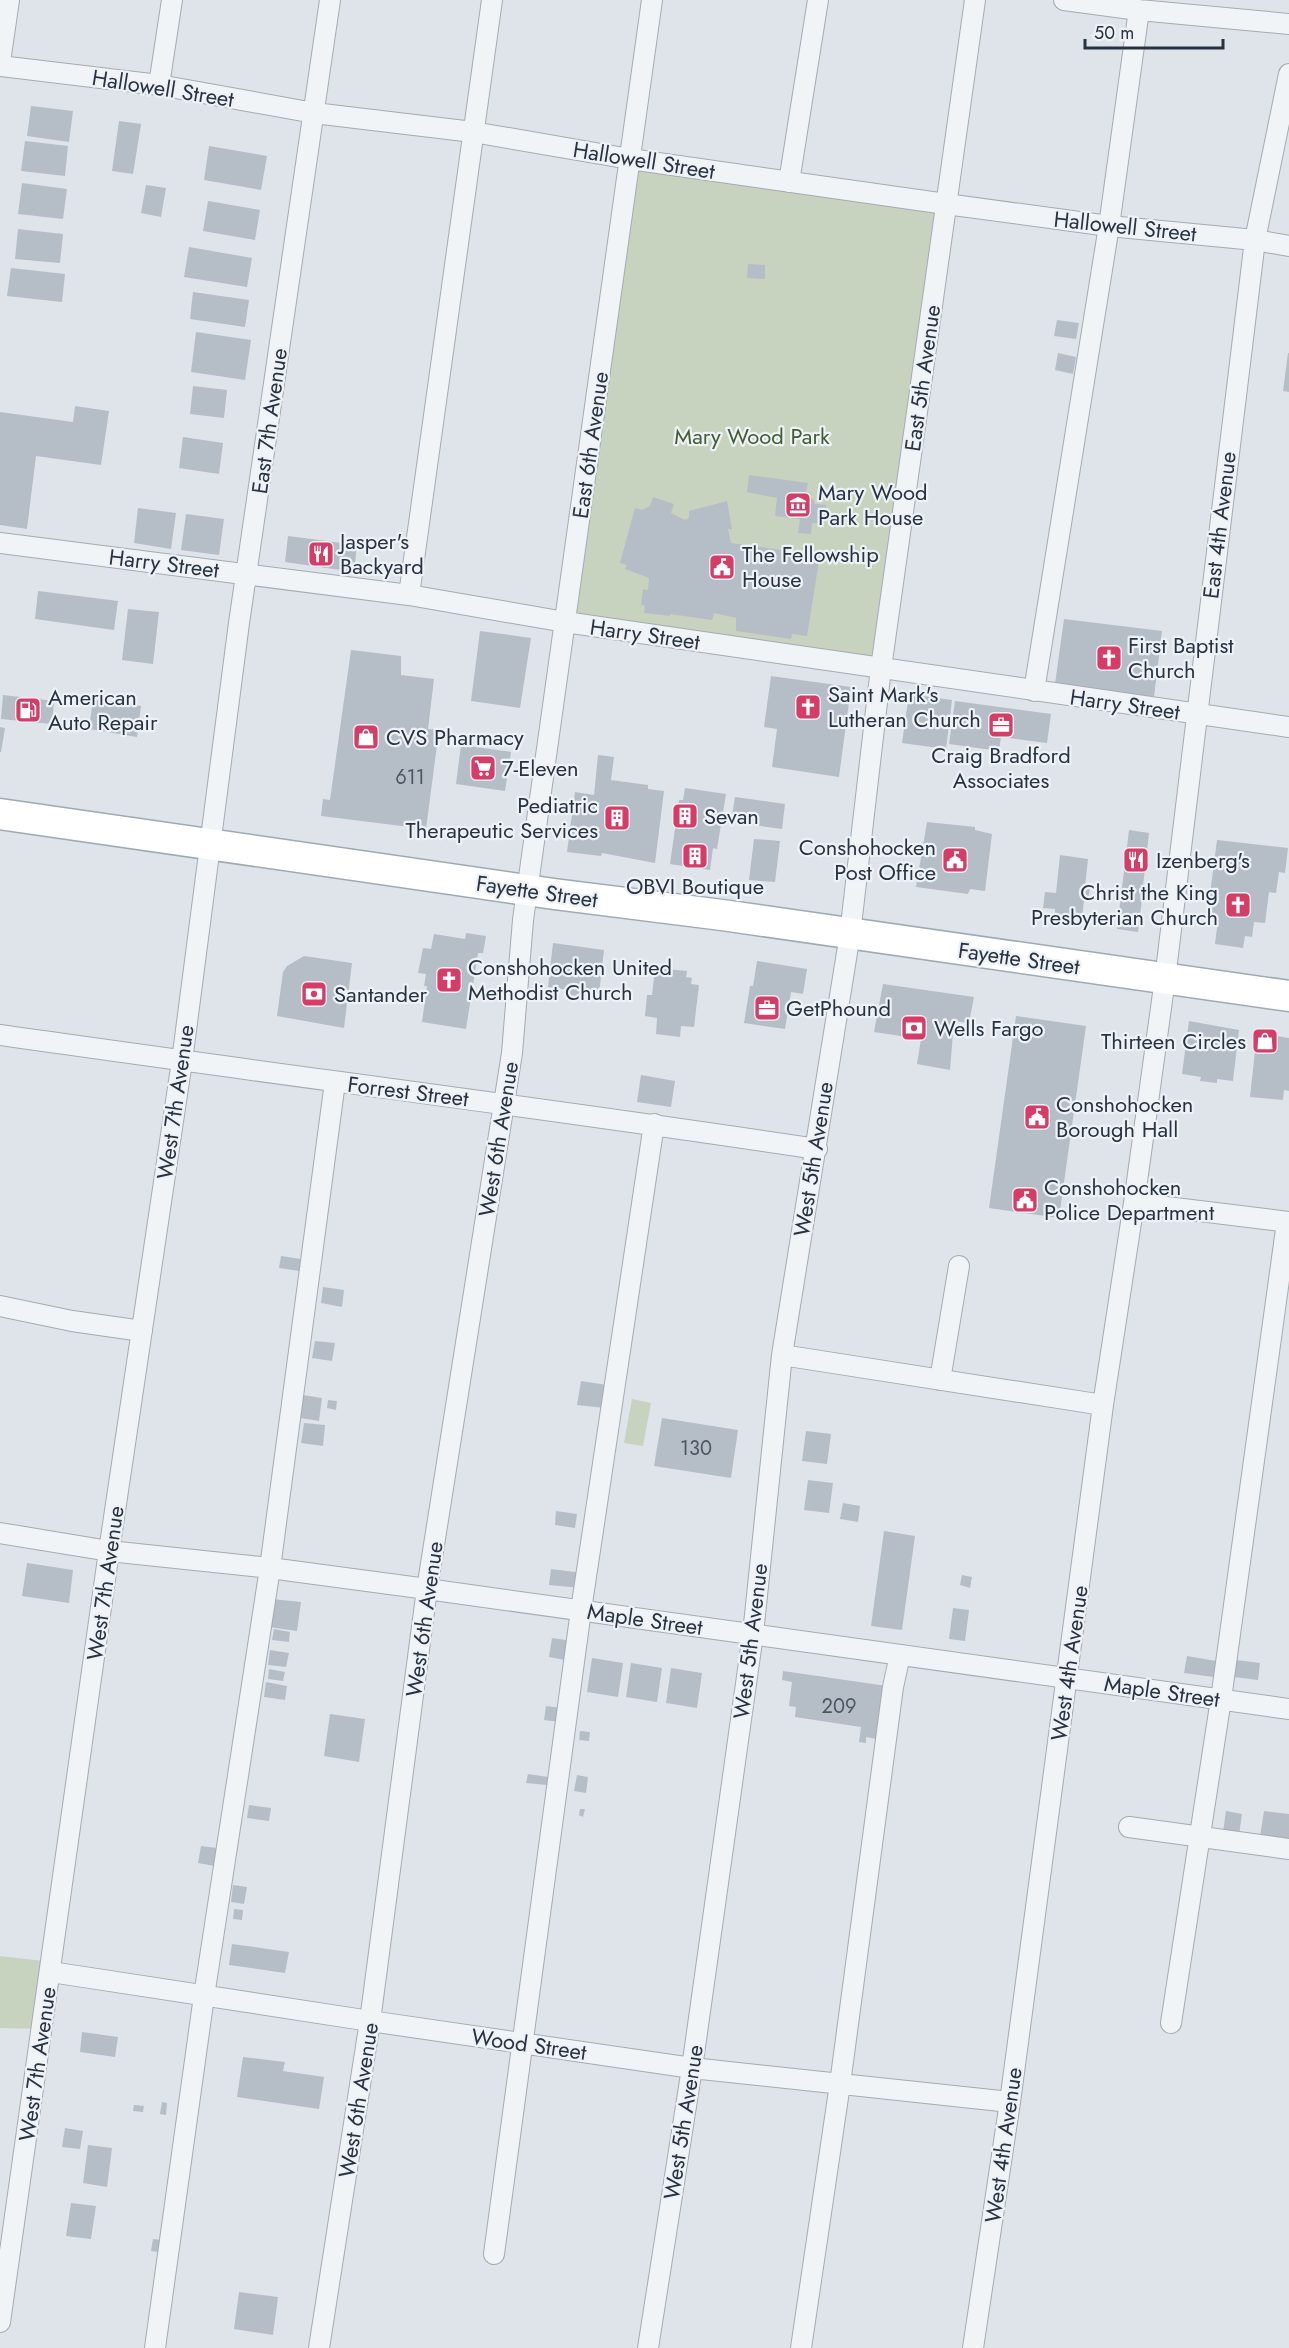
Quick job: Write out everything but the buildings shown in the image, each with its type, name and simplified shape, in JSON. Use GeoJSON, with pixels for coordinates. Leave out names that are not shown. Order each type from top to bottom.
{"type":"FeatureCollection","features":[{"type":"Feature","properties":{"kind":"main road","name":"Fayette Street"},"geometry":{"type":"LineString","coordinates":[[0,814],[1289,996]]}},
{"type":"Feature","properties":{"kind":"street"},"geometry":{"type":"LineString","coordinates":[[0,64],[9,0]]}},
{"type":"Feature","properties":{"kind":"street"},"geometry":{"type":"LineString","coordinates":[[159,85],[172,0]]}},
{"type":"Feature","properties":{"kind":"street","name":"East 7th Avenue"},"geometry":{"type":"LineString","coordinates":[[209,843],[330,0]]}},
{"type":"Feature","properties":{"kind":"street"},"geometry":{"type":"LineString","coordinates":[[409,595],[492,0]]}},
{"type":"Feature","properties":{"kind":"street","name":"East 6th Avenue"},"geometry":{"type":"LineString","coordinates":[[528,890],[652,0]]}},
{"type":"Feature","properties":{"kind":"street"},"geometry":{"type":"LineString","coordinates":[[789,182],[818,0]]}},
{"type":"Feature","properties":{"kind":"street","name":"East 5th Avenue"},"geometry":{"type":"LineString","coordinates":[[850,934],[881,668],[975,0]]}},
{"type":"Feature","properties":{"kind":"street"},"geometry":{"type":"LineString","coordinates":[[1064,0],[1139,10],[1289,24]]}},
{"type":"Feature","properties":{"kind":"street"},"geometry":{"type":"LineString","coordinates":[[1034,691],[1109,226],[1139,10]]}},
{"type":"Feature","properties":{"kind":"street","name":"Hallowell Street"},"geometry":{"type":"LineString","coordinates":[[0,64],[159,85],[314,113],[472,132],[630,159],[789,182],[1109,226],[1255,240],[1289,246]]}},
{"type":"Feature","properties":{"kind":"street","name":"East 4th Avenue"},"geometry":{"type":"LineString","coordinates":[[1165,979],[1255,240],[1289,74]]}},
{"type":"Feature","properties":{"kind":"street","name":"Harry Street"},"geometry":{"type":"LineString","coordinates":[[0,543],[409,595],[565,622],[1289,727]]}},
{"type":"Feature","properties":{"kind":"street","name":"West 7th Avenue"},"geometry":{"type":"LineString","coordinates":[[0,2322],[109,1551],[182,1061],[209,843]]}},
{"type":"Feature","properties":{"kind":"street","name":"West 6th Avenue"},"geometry":{"type":"LineString","coordinates":[[319,2348],[370,2021],[427,1589],[512,1053],[523,920],[528,890]]}},
{"type":"Feature","properties":{"kind":"street","name":"West 5th Avenue"},"geometry":{"type":"LineString","coordinates":[[648,2348],[692,2068],[753,1634],[782,1355],[850,934]]}},
{"type":"Feature","properties":{"kind":"street","name":"West 4th Avenue"},"geometry":{"type":"LineString","coordinates":[[973,2348],[1010,2102],[1103,1405],[1165,979]]}},
{"type":"Feature","properties":{"kind":"street","name":"Forrest Street"},"geometry":{"type":"LineString","coordinates":[[0,1035],[504,1103],[817,1149]]}},
{"type":"Feature","properties":{"kind":"street"},"geometry":{"type":"LineString","coordinates":[[155,2348],[204,1995],[270,1568],[335,1082]]}},
{"type":"Feature","properties":{"kind":"street"},"geometry":{"type":"LineString","coordinates":[[494,2254],[581,1610],[654,1125]]}},
{"type":"Feature","properties":{"kind":"street"},"geometry":{"type":"LineString","coordinates":[[1134,1203],[1288,1222],[1221,1700],[1171,2023]]}},
{"type":"Feature","properties":{"kind":"street"},"geometry":{"type":"LineString","coordinates":[[939,1380],[959,1266]]}},
{"type":"Feature","properties":{"kind":"street"},"geometry":{"type":"LineString","coordinates":[[0,1306],[72,1321],[142,1331]]}},
{"type":"Feature","properties":{"kind":"street"},"geometry":{"type":"LineString","coordinates":[[782,1355],[1103,1405]]}},
{"type":"Feature","properties":{"kind":"street","name":"Maple Street"},"geometry":{"type":"LineString","coordinates":[[0,1533],[109,1551],[270,1568],[427,1589],[1289,1709]]}},
{"type":"Feature","properties":{"kind":"street"},"geometry":{"type":"LineString","coordinates":[[801,2348],[900,1654]]}},
{"type":"Feature","properties":{"kind":"street"},"geometry":{"type":"LineString","coordinates":[[1129,1827],[1289,1849]]}},
{"type":"Feature","properties":{"kind":"street","name":"Wood Street"},"geometry":{"type":"LineString","coordinates":[[51,1972],[692,2068],[1010,2102]]}},
{"type":"Feature","properties":{"kind":"green space","name":"Mary Wood Park"},"geometry":{"type":"Polygon","coordinates":[[[630,159],[946,204],[881,668],[565,622],[630,159]]]}},
{"type":"Feature","properties":{"kind":"green space"},"geometry":{"type":"Polygon","coordinates":[[[632,1399],[651,1403],[643,1446],[624,1443],[632,1399]]]}},
{"type":"Feature","properties":{"kind":"green space"},"geometry":{"type":"Polygon","coordinates":[[[0,1956],[52,1962],[42,2029],[0,2028],[0,1956]]]}},
{"type":"Feature","properties":{"kind":"place","name":"Mary Wood Park House"},"geometry":{"type":"Point","coordinates":[798,505]}},
{"type":"Feature","properties":{"kind":"place","name":"Jasper's Backyard"},"geometry":{"type":"Point","coordinates":[321,554]}},
{"type":"Feature","properties":{"kind":"place","name":"The Fellowship House"},"geometry":{"type":"Point","coordinates":[722,567]}},
{"type":"Feature","properties":{"kind":"place","name":"First Baptist Church"},"geometry":{"type":"Point","coordinates":[1109,658]}},
{"type":"Feature","properties":{"kind":"place","name":"Saint Mark's Lutheran Church"},"geometry":{"type":"Point","coordinates":[808,707]}},
{"type":"Feature","properties":{"kind":"place","name":"American Auto Repair"},"geometry":{"type":"Point","coordinates":[28,710]}},
{"type":"Feature","properties":{"kind":"place","name":"Craig Bradford Associates"},"geometry":{"type":"Point","coordinates":[1001,725]}},
{"type":"Feature","properties":{"kind":"place","name":"CVS Pharmacy"},"geometry":{"type":"Point","coordinates":[366,737]}},
{"type":"Feature","properties":{"kind":"place","name":"7-Eleven"},"geometry":{"type":"Point","coordinates":[483,768]}},
{"type":"Feature","properties":{"kind":"place","name":"Sevan"},"geometry":{"type":"Point","coordinates":[685,816]}},
{"type":"Feature","properties":{"kind":"place","name":"Pediatric Therapeutic Services"},"geometry":{"type":"Point","coordinates":[617,818]}},
{"type":"Feature","properties":{"kind":"place","name":"OBVI Boutique"},"geometry":{"type":"Point","coordinates":[695,856]}},
{"type":"Feature","properties":{"kind":"place","name":"Conshohocken Post Office"},"geometry":{"type":"Point","coordinates":[955,860]}},
{"type":"Feature","properties":{"kind":"place","name":"Izenberg's"},"geometry":{"type":"Point","coordinates":[1136,860]}},
{"type":"Feature","properties":{"kind":"place","name":"Christ the King Presbyterian Church"},"geometry":{"type":"Point","coordinates":[1238,905]}},
{"type":"Feature","properties":{"kind":"place","name":"Conshohocken United Methodist Church"},"geometry":{"type":"Point","coordinates":[449,980]}},
{"type":"Feature","properties":{"kind":"place","name":"Santander"},"geometry":{"type":"Point","coordinates":[314,994]}},
{"type":"Feature","properties":{"kind":"place","name":"GetPhound"},"geometry":{"type":"Point","coordinates":[767,1008]}},
{"type":"Feature","properties":{"kind":"place","name":"Wells Fargo"},"geometry":{"type":"Point","coordinates":[914,1028]}},
{"type":"Feature","properties":{"kind":"place","name":"Thirteen Circles"},"geometry":{"type":"Point","coordinates":[1265,1041]}},
{"type":"Feature","properties":{"kind":"place","name":"Conshohocken Borough Hall"},"geometry":{"type":"Point","coordinates":[1037,1117]}},
{"type":"Feature","properties":{"kind":"place","name":"Conshohocken Police Department"},"geometry":{"type":"Point","coordinates":[1025,1200]}}]}
